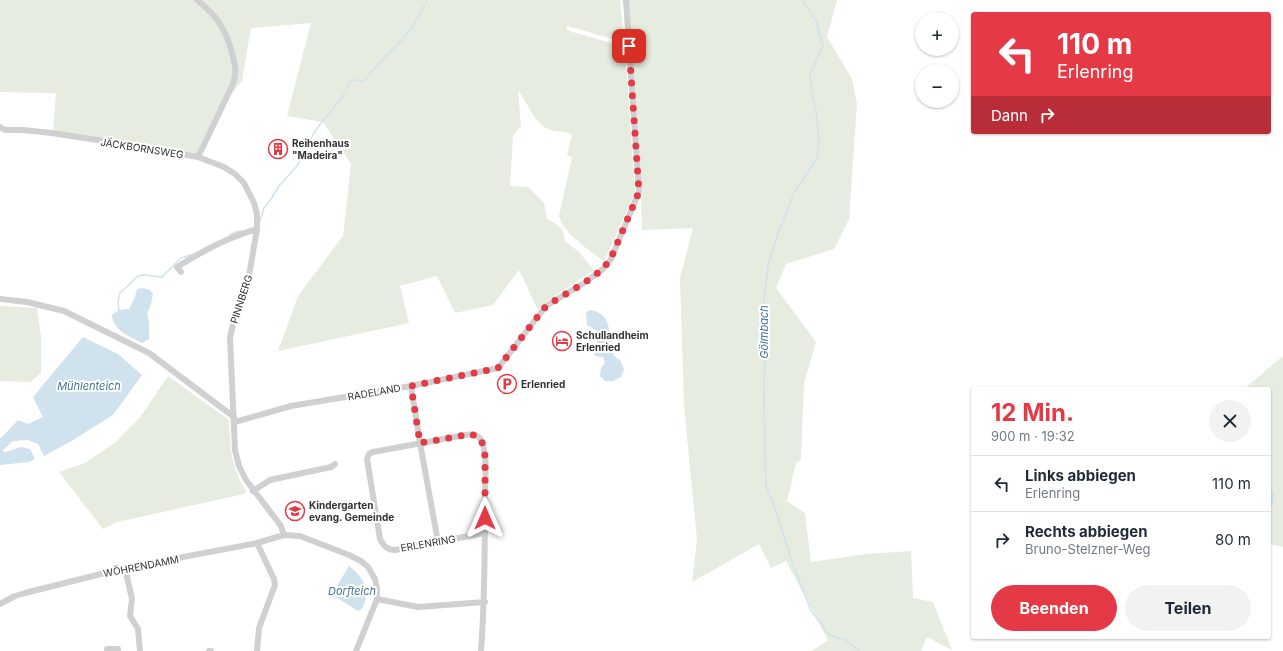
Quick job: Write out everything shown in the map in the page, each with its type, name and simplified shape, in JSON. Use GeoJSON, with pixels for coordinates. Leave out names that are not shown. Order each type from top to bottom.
{"type":"FeatureCollection","features":[{"type":"Feature","properties":{"kind":"street"},"geometry":{"type":"LineString","coordinates":[[197,0],[222,25],[228,39],[235,65],[235,77],[233,84],[198,157]]}},
{"type":"Feature","properties":{"kind":"street","name":"RADELAND"},"geometry":{"type":"LineString","coordinates":[[234,420],[291,406],[411,386],[498,368],[546,306],[584,283],[603,269],[611,258],[639,192],[626,0]]}},
{"type":"Feature","properties":{"kind":"street","name":"JÄCKBORNSWEG"},"geometry":{"type":"LineString","coordinates":[[2,130],[23,130],[52,133],[198,157]]}},
{"type":"Feature","properties":{"kind":"street","name":"PINNBERG"},"geometry":{"type":"LineString","coordinates":[[198,157],[235,174],[244,183],[254,203],[258,229],[249,276],[235,315],[230,338],[235,450],[239,466],[253,491],[281,526],[284,535]]}},
{"type":"Feature","properties":{"kind":"street"},"geometry":{"type":"LineString","coordinates":[[181,272],[177,267],[201,252],[238,234],[258,229]]}},
{"type":"Feature","properties":{"kind":"street"},"geometry":{"type":"LineString","coordinates":[[0,299],[27,302],[64,311],[149,353],[234,420]]}},
{"type":"Feature","properties":{"kind":"street"},"geometry":{"type":"LineString","coordinates":[[411,386],[438,542]]}},
{"type":"Feature","properties":{"kind":"street","name":"ERLENRING"},"geometry":{"type":"LineString","coordinates":[[471,434],[480,438],[484,447],[485,457],[485,533],[390,550],[380,539],[367,459],[369,454],[471,434]]}},
{"type":"Feature","properties":{"kind":"street"},"geometry":{"type":"LineString","coordinates":[[253,491],[270,480],[331,468],[335,464]]}},
{"type":"Feature","properties":{"kind":"street"},"geometry":{"type":"LineString","coordinates":[[481,651],[485,602],[485,533]]}},
{"type":"Feature","properties":{"kind":"street"},"geometry":{"type":"LineString","coordinates":[[284,535],[300,536],[349,555],[368,567],[375,579],[377,598],[356,651]]}},
{"type":"Feature","properties":{"kind":"street","name":"WÖHRENDAMM"},"geometry":{"type":"LineString","coordinates":[[0,604],[15,596],[25,593],[125,568],[257,543],[284,535]]}},
{"type":"Feature","properties":{"kind":"street"},"geometry":{"type":"LineString","coordinates":[[257,543],[274,579],[275,585],[259,628],[257,651]]}},
{"type":"Feature","properties":{"kind":"street"},"geometry":{"type":"LineString","coordinates":[[125,568],[132,599],[130,616],[138,629],[140,651]]}},
{"type":"Feature","properties":{"kind":"street"},"geometry":{"type":"LineString","coordinates":[[377,598],[418,607],[485,602]]}},
{"type":"Feature","properties":{"kind":"street"},"geometry":{"type":"LineString","coordinates":[[107,650],[118,649],[118,651]]}},
{"type":"Feature","properties":{"kind":"shaded area"},"geometry":{"type":"Polygon","coordinates":[[[0,0],[620,0],[624,42],[567,26],[566,28],[569,31],[625,47],[635,193],[604,261],[571,235],[559,216],[572,157],[567,155],[572,135],[551,130],[543,126],[535,117],[518,90],[521,126],[513,136],[510,186],[528,187],[544,203],[547,219],[562,229],[565,241],[579,252],[594,270],[543,304],[538,310],[519,270],[493,305],[455,313],[437,276],[400,286],[409,323],[278,351],[298,296],[343,236],[351,164],[323,122],[287,116],[311,23],[251,28],[242,81],[219,107],[196,154],[53,130],[56,93],[0,92],[0,0]]]}},
{"type":"Feature","properties":{"kind":"shaded area"},"geometry":{"type":"Polygon","coordinates":[[[628,0],[837,0],[827,37],[852,79],[857,104],[849,219],[834,249],[786,264],[776,288],[816,342],[804,383],[801,459],[796,463],[787,501],[805,513],[811,562],[867,554],[911,551],[913,598],[933,602],[952,650],[927,637],[921,651],[812,651],[828,640],[786,561],[771,568],[759,544],[692,582],[697,540],[684,405],[680,278],[693,228],[642,230],[640,170],[628,0]]]}},
{"type":"Feature","properties":{"kind":"shaded area"},"geometry":{"type":"Polygon","coordinates":[[[0,306],[37,308],[41,336],[41,373],[30,382],[0,381],[0,306]]]}},
{"type":"Feature","properties":{"kind":"shaded area"},"geometry":{"type":"Polygon","coordinates":[[[1283,356],[1283,547],[1271,544],[1271,387],[1246,387],[1283,356]]]}},
{"type":"Feature","properties":{"kind":"shaded area"},"geometry":{"type":"Polygon","coordinates":[[[168,376],[229,420],[234,466],[246,491],[244,494],[117,522],[103,529],[59,472],[85,463],[116,442],[141,416],[168,376]]]}},
{"type":"Feature","properties":{"kind":"water"},"geometry":{"type":"Polygon","coordinates":[[[143,288],[150,290],[153,294],[147,314],[149,322],[149,339],[142,343],[123,333],[113,321],[112,315],[119,310],[129,309],[137,289],[143,288]]]}},
{"type":"Feature","properties":{"kind":"water"},"geometry":{"type":"Polygon","coordinates":[[[590,310],[600,313],[605,319],[608,326],[611,349],[614,355],[620,360],[624,369],[621,377],[613,381],[605,381],[600,376],[601,368],[605,363],[603,357],[595,356],[594,353],[594,348],[600,337],[599,332],[587,325],[586,312],[590,310]]]}},
{"type":"Feature","properties":{"kind":"water","name":"Mühlenteich"},"geometry":{"type":"Polygon","coordinates":[[[83,337],[118,354],[142,375],[113,415],[44,456],[38,444],[28,440],[13,441],[2,451],[6,452],[21,447],[30,449],[35,459],[29,462],[0,465],[0,439],[18,420],[28,424],[43,417],[33,397],[83,337]]]}},
{"type":"Feature","properties":{"kind":"water"},"geometry":{"type":"Polygon","coordinates":[[[1271,492],[1274,494],[1271,507],[1271,492]]]}},
{"type":"Feature","properties":{"kind":"water","name":"Dorfteich"},"geometry":{"type":"Polygon","coordinates":[[[349,566],[359,575],[366,590],[365,602],[362,609],[358,611],[334,596],[334,591],[349,566]]]}},
{"type":"Feature","properties":{"kind":"waterway"},"geometry":{"type":"LineString","coordinates":[[260,221],[264,208],[279,186],[297,166],[315,131],[343,96],[351,80],[364,81],[410,30],[427,0]]}},
{"type":"Feature","properties":{"kind":"waterway","name":"Gölmbach"},"geometry":{"type":"LineString","coordinates":[[802,0],[816,21],[823,47],[810,74],[819,143],[817,158],[794,193],[777,236],[768,265],[764,303],[766,485],[791,559],[811,611],[823,626],[825,631],[837,638],[845,639],[859,651]]}},
{"type":"Feature","properties":{"kind":"waterway"},"geometry":{"type":"LineString","coordinates":[[230,235],[241,231]]}},
{"type":"Feature","properties":{"kind":"waterway"},"geometry":{"type":"LineString","coordinates":[[119,310],[118,302],[120,293],[138,276],[144,275],[162,277],[181,258],[191,255]]}},
{"type":"Feature","properties":{"kind":"place","name":"Reihenhaus \"Madeira\""},"geometry":{"type":"Point","coordinates":[278,149]}},
{"type":"Feature","properties":{"kind":"place","name":"Schullandheim Erlenried"},"geometry":{"type":"Point","coordinates":[562,341]}},
{"type":"Feature","properties":{"kind":"place","name":"Erlenried"},"geometry":{"type":"Point","coordinates":[507,384]}},
{"type":"Feature","properties":{"kind":"place","name":"Kindergarten evang. Gemeinde"},"geometry":{"type":"Point","coordinates":[295,511]}},
{"type":"Feature","properties":{"kind":"route"},"geometry":{"type":"LineString","coordinates":[[485,518],[485,457],[482,441],[476,435],[471,434],[420,443],[411,386],[498,368],[546,306],[584,283],[603,269],[611,258],[639,192],[629,46]]}}]}
